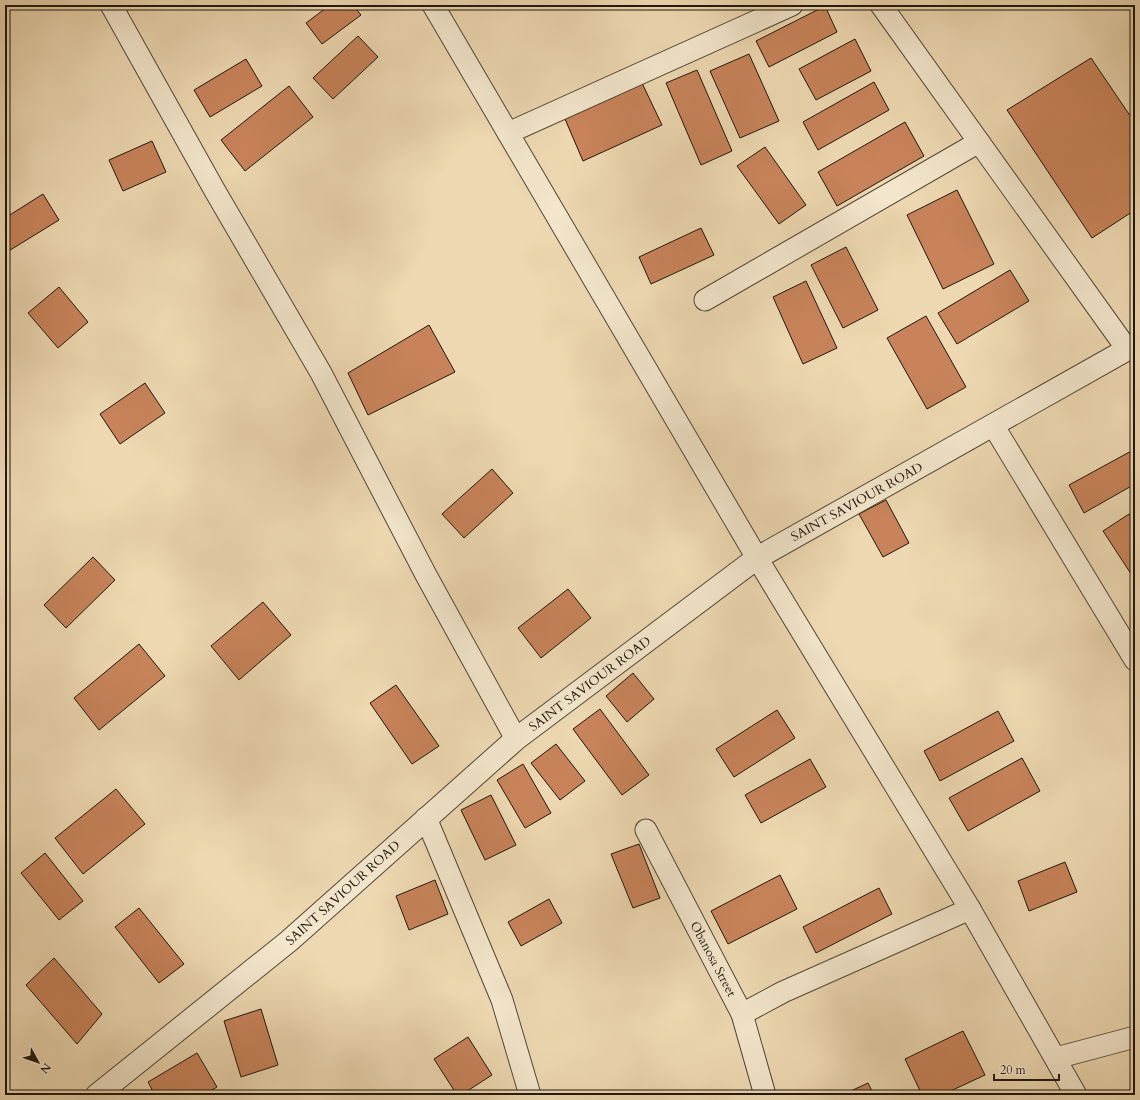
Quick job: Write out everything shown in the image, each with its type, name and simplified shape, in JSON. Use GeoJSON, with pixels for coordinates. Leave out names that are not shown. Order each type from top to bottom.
{"type":"FeatureCollection","features":[{"type":"Feature","properties":{"kind":"street"},"geometry":{"type":"LineString","coordinates":[[111,5],[215,191],[321,373],[426,575],[516,739]]}},
{"type":"Feature","properties":{"kind":"street"},"geometry":{"type":"LineString","coordinates":[[433,5],[757,558],[970,909],[1076,1095]]}},
{"type":"Feature","properties":{"kind":"street"},"geometry":{"type":"LineString","coordinates":[[508,133],[792,5]]}},
{"type":"Feature","properties":{"kind":"street"},"geometry":{"type":"LineString","coordinates":[[881,5],[979,142],[1131,347]]}},
{"type":"Feature","properties":{"kind":"street"},"geometry":{"type":"LineString","coordinates":[[705,300],[979,142]]}},
{"type":"Feature","properties":{"kind":"street","name":"SAINT SAVIOUR ROAD"},"geometry":{"type":"LineString","coordinates":[[97,1095],[289,941],[516,739],[757,558],[1131,347]]}},
{"type":"Feature","properties":{"kind":"street"},"geometry":{"type":"LineString","coordinates":[[993,426],[1128,631],[1135,660]]}},
{"type":"Feature","properties":{"kind":"street"},"geometry":{"type":"LineString","coordinates":[[426,818],[502,1000],[530,1095]]}},
{"type":"Feature","properties":{"kind":"street","name":"Obanosa Street"},"geometry":{"type":"LineString","coordinates":[[646,830],[742,1014],[766,1095]]}},
{"type":"Feature","properties":{"kind":"street"},"geometry":{"type":"LineString","coordinates":[[742,1014],[783,992],[970,909]]}},
{"type":"Feature","properties":{"kind":"street"},"geometry":{"type":"LineString","coordinates":[[1056,1058],[1135,1037]]}},
{"type":"Feature","properties":{"kind":"building"},"geometry":{"type":"Polygon","coordinates":[[[330,5],[353,5],[361,15],[322,44],[306,23],[330,5]]]}},
{"type":"Feature","properties":{"kind":"building"},"geometry":{"type":"Polygon","coordinates":[[[825,6],[837,32],[769,67],[756,41],[825,6]]]}},
{"type":"Feature","properties":{"kind":"building"},"geometry":{"type":"Polygon","coordinates":[[[358,36],[378,57],[333,99],[313,78],[358,36]]]}},
{"type":"Feature","properties":{"kind":"building"},"geometry":{"type":"Polygon","coordinates":[[[855,39],[871,71],[816,100],[799,69],[855,39]]]}},
{"type":"Feature","properties":{"kind":"building"},"geometry":{"type":"Polygon","coordinates":[[[749,54],[779,121],[740,138],[710,71],[749,54]]]}},
{"type":"Feature","properties":{"kind":"building"},"geometry":{"type":"Polygon","coordinates":[[[1091,58],[1135,123],[1135,210],[1092,238],[1007,110],[1091,58]]]}},
{"type":"Feature","properties":{"kind":"building"},"geometry":{"type":"Polygon","coordinates":[[[246,59],[262,86],[210,117],[194,90],[246,59]]]}},
{"type":"Feature","properties":{"kind":"building"},"geometry":{"type":"Polygon","coordinates":[[[697,70],[732,151],[701,165],[666,83],[697,70]]]}},
{"type":"Feature","properties":{"kind":"building"},"geometry":{"type":"Polygon","coordinates":[[[874,82],[889,110],[818,150],[803,122],[874,82]]]}},
{"type":"Feature","properties":{"kind":"building"},"geometry":{"type":"Polygon","coordinates":[[[642,83],[662,125],[583,161],[565,119],[642,83]]]}},
{"type":"Feature","properties":{"kind":"building"},"geometry":{"type":"Polygon","coordinates":[[[289,86],[313,117],[245,171],[221,140],[289,86]]]}},
{"type":"Feature","properties":{"kind":"building"},"geometry":{"type":"Polygon","coordinates":[[[905,122],[924,156],[837,206],[818,172],[905,122]]]}},
{"type":"Feature","properties":{"kind":"building"},"geometry":{"type":"Polygon","coordinates":[[[152,141],[166,172],[123,191],[109,160],[152,141]]]}},
{"type":"Feature","properties":{"kind":"building"},"geometry":{"type":"Polygon","coordinates":[[[765,147],[806,205],[779,224],[737,166],[765,147]]]}},
{"type":"Feature","properties":{"kind":"building"},"geometry":{"type":"Polygon","coordinates":[[[957,190],[994,264],[943,289],[907,215],[957,190]]]}},
{"type":"Feature","properties":{"kind":"building"},"geometry":{"type":"Polygon","coordinates":[[[43,194],[59,220],[7,252],[5,249],[5,218],[43,194]]]}},
{"type":"Feature","properties":{"kind":"building"},"geometry":{"type":"Polygon","coordinates":[[[701,228],[714,255],[651,284],[639,257],[701,228]]]}},
{"type":"Feature","properties":{"kind":"building"},"geometry":{"type":"Polygon","coordinates":[[[846,247],[878,310],[843,328],[811,265],[846,247]]]}},
{"type":"Feature","properties":{"kind":"building"},"geometry":{"type":"Polygon","coordinates":[[[1010,270],[1029,301],[957,344],[938,313],[1010,270]]]}},
{"type":"Feature","properties":{"kind":"building"},"geometry":{"type":"Polygon","coordinates":[[[806,281],[837,348],[803,364],[773,297],[806,281]]]}},
{"type":"Feature","properties":{"kind":"building"},"geometry":{"type":"Polygon","coordinates":[[[59,287],[88,322],[58,348],[28,313],[59,287]]]}},
{"type":"Feature","properties":{"kind":"building"},"geometry":{"type":"Polygon","coordinates":[[[926,316],[966,387],[927,409],[887,338],[926,316]]]}},
{"type":"Feature","properties":{"kind":"building"},"geometry":{"type":"Polygon","coordinates":[[[429,325],[455,372],[368,415],[348,373],[429,325]]]}},
{"type":"Feature","properties":{"kind":"building"},"geometry":{"type":"Polygon","coordinates":[[[145,383],[165,413],[120,444],[100,414],[145,383]]]}},
{"type":"Feature","properties":{"kind":"building"},"geometry":{"type":"Polygon","coordinates":[[[1135,449],[1135,484],[1084,513],[1069,485],[1135,449]]]}},
{"type":"Feature","properties":{"kind":"building"},"geometry":{"type":"Polygon","coordinates":[[[492,469],[513,493],[464,538],[442,514],[492,469]]]}},
{"type":"Feature","properties":{"kind":"building"},"geometry":{"type":"Polygon","coordinates":[[[886,500],[909,543],[883,557],[859,514],[886,500]]]}},
{"type":"Feature","properties":{"kind":"building"},"geometry":{"type":"Polygon","coordinates":[[[1129,514],[1135,524],[1135,580],[1103,531],[1129,514]]]}},
{"type":"Feature","properties":{"kind":"building"},"geometry":{"type":"Polygon","coordinates":[[[93,557],[115,580],[66,628],[44,605],[93,557]]]}},
{"type":"Feature","properties":{"kind":"building"},"geometry":{"type":"Polygon","coordinates":[[[568,589],[591,618],[541,658],[518,628],[568,589]]]}},
{"type":"Feature","properties":{"kind":"building"},"geometry":{"type":"Polygon","coordinates":[[[263,602],[291,635],[239,680],[211,646],[263,602]]]}},
{"type":"Feature","properties":{"kind":"building"},"geometry":{"type":"Polygon","coordinates":[[[139,644],[165,676],[99,730],[74,698],[139,644]]]}},
{"type":"Feature","properties":{"kind":"building"},"geometry":{"type":"Polygon","coordinates":[[[633,673],[654,699],[627,722],[606,696],[633,673]]]}},
{"type":"Feature","properties":{"kind":"building"},"geometry":{"type":"Polygon","coordinates":[[[396,685],[439,746],[412,764],[370,703],[396,685]]]}},
{"type":"Feature","properties":{"kind":"building"},"geometry":{"type":"Polygon","coordinates":[[[600,709],[649,775],[622,795],[573,729],[600,709]]]}},
{"type":"Feature","properties":{"kind":"building"},"geometry":{"type":"Polygon","coordinates":[[[777,710],[795,738],[734,777],[716,749],[777,710]]]}},
{"type":"Feature","properties":{"kind":"building"},"geometry":{"type":"Polygon","coordinates":[[[998,711],[1014,741],[940,781],[924,751],[998,711]]]}},
{"type":"Feature","properties":{"kind":"building"},"geometry":{"type":"Polygon","coordinates":[[[556,744],[585,781],[560,800],[531,763],[556,744]]]}},
{"type":"Feature","properties":{"kind":"building"},"geometry":{"type":"Polygon","coordinates":[[[1022,758],[1040,791],[968,831],[949,798],[1022,758]]]}},
{"type":"Feature","properties":{"kind":"building"},"geometry":{"type":"Polygon","coordinates":[[[810,759],[826,787],[761,823],[745,795],[810,759]]]}},
{"type":"Feature","properties":{"kind":"building"},"geometry":{"type":"Polygon","coordinates":[[[523,764],[551,813],[525,828],[497,780],[523,764]]]}},
{"type":"Feature","properties":{"kind":"building"},"geometry":{"type":"Polygon","coordinates":[[[116,789],[145,824],[83,874],[55,838],[116,789]]]}},
{"type":"Feature","properties":{"kind":"building"},"geometry":{"type":"Polygon","coordinates":[[[491,795],[516,845],[485,860],[461,810],[491,795]]]}},
{"type":"Feature","properties":{"kind":"building"},"geometry":{"type":"Polygon","coordinates":[[[639,844],[660,898],[633,908],[611,854],[639,844]]]}},
{"type":"Feature","properties":{"kind":"building"},"geometry":{"type":"Polygon","coordinates":[[[45,853],[83,901],[59,920],[21,873],[45,853]]]}},
{"type":"Feature","properties":{"kind":"building"},"geometry":{"type":"Polygon","coordinates":[[[1065,862],[1077,892],[1029,911],[1018,881],[1065,862]]]}},
{"type":"Feature","properties":{"kind":"building"},"geometry":{"type":"Polygon","coordinates":[[[780,875],[797,909],[728,944],[711,911],[780,875]]]}},
{"type":"Feature","properties":{"kind":"building"},"geometry":{"type":"Polygon","coordinates":[[[435,880],[448,914],[409,930],[396,896],[435,880]]]}},
{"type":"Feature","properties":{"kind":"building"},"geometry":{"type":"Polygon","coordinates":[[[879,888],[892,914],[816,953],[803,927],[879,888]]]}},
{"type":"Feature","properties":{"kind":"building"},"geometry":{"type":"Polygon","coordinates":[[[549,899],[562,923],[521,946],[508,922],[549,899]]]}},
{"type":"Feature","properties":{"kind":"building"},"geometry":{"type":"Polygon","coordinates":[[[139,908],[184,964],[159,983],[115,927],[139,908]]]}},
{"type":"Feature","properties":{"kind":"building"},"geometry":{"type":"Polygon","coordinates":[[[54,958],[102,1014],[77,1044],[26,985],[54,958]]]}},
{"type":"Feature","properties":{"kind":"building"},"geometry":{"type":"Polygon","coordinates":[[[261,1009],[278,1065],[241,1077],[224,1021],[261,1009]]]}},
{"type":"Feature","properties":{"kind":"building"},"geometry":{"type":"Polygon","coordinates":[[[963,1031],[985,1075],[942,1095],[922,1095],[905,1059],[963,1031]]]}},
{"type":"Feature","properties":{"kind":"building"},"geometry":{"type":"Polygon","coordinates":[[[468,1037],[492,1075],[461,1095],[457,1095],[434,1059],[468,1037]]]}},
{"type":"Feature","properties":{"kind":"building"},"geometry":{"type":"Polygon","coordinates":[[[197,1053],[217,1087],[203,1095],[155,1095],[148,1082],[197,1053]]]}},
{"type":"Feature","properties":{"kind":"building"},"geometry":{"type":"Polygon","coordinates":[[[868,1083],[874,1095],[842,1095],[868,1083]]]}}]}
